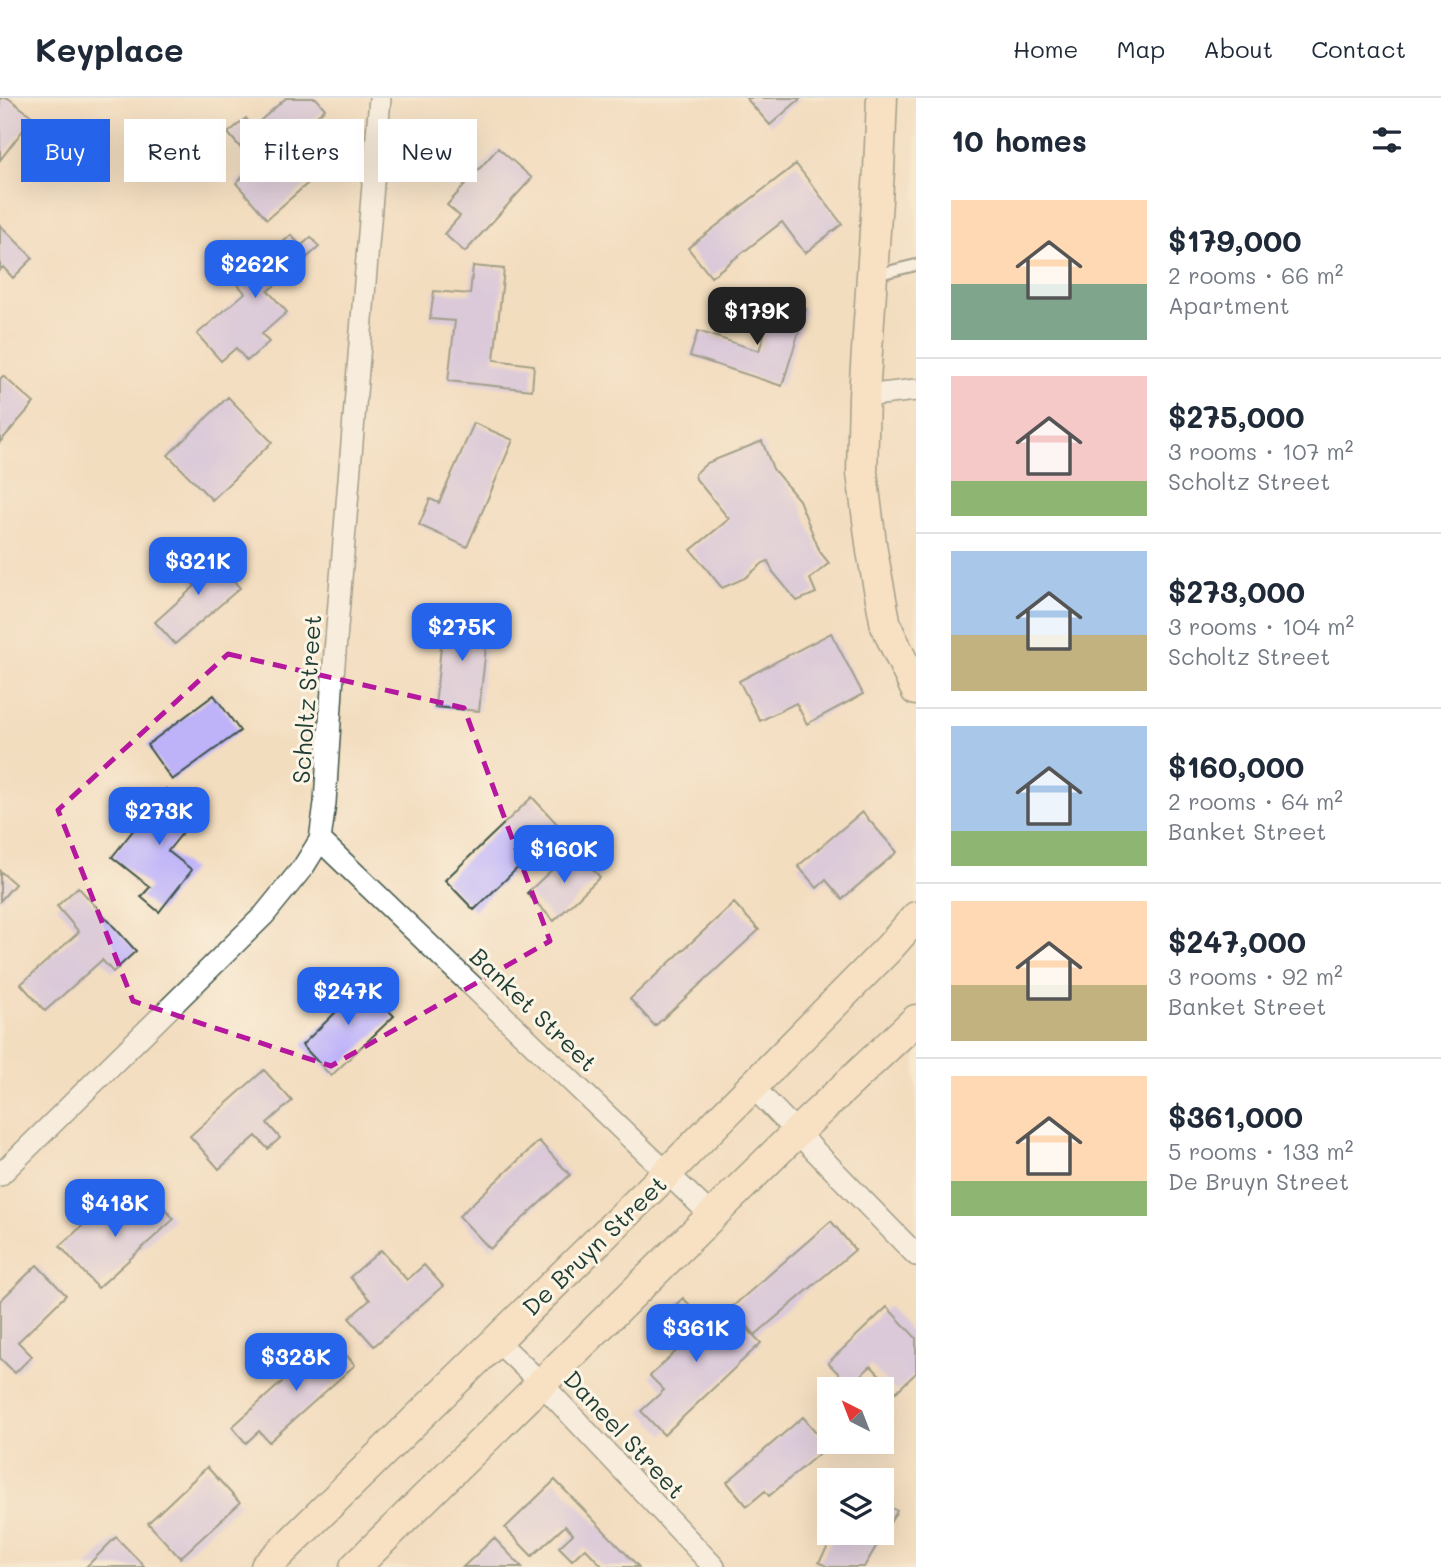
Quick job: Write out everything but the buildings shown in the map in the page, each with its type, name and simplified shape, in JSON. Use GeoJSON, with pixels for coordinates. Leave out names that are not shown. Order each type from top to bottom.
{"type":"FeatureCollection","features":[{"type":"Feature","properties":{"kind":"street","name":"Scholtz Street"},"geometry":{"type":"LineString","coordinates":[[0,1175],[264,915],[304,866],[320,840],[380,98]]}},
{"type":"Feature","properties":{"kind":"street"},"geometry":{"type":"LineString","coordinates":[[882,98],[864,396],[862,473],[872,551],[886,626],[916,690]]}},
{"type":"Feature","properties":{"kind":"street"},"geometry":{"type":"LineString","coordinates":[[864,396],[916,390]]}},
{"type":"Feature","properties":{"kind":"street","name":"Banket Street"},"geometry":{"type":"LineString","coordinates":[[320,840],[712,1216]]}},
{"type":"Feature","properties":{"kind":"street","name":"De Bruyn Street"},"geometry":{"type":"LineString","coordinates":[[266,1567],[753,1087],[916,917]]}},
{"type":"Feature","properties":{"kind":"street"},"geometry":{"type":"LineString","coordinates":[[355,1567],[797,1132],[916,1020]]}},
{"type":"Feature","properties":{"kind":"street"},"geometry":{"type":"LineString","coordinates":[[753,1087],[916,1255]]}},
{"type":"Feature","properties":{"kind":"street","name":"Daneel Street"},"geometry":{"type":"LineString","coordinates":[[496,1340],[541,1383],[713,1567]]}},
{"type":"Feature","properties":{"kind":"lane"},"geometry":{"type":"LineString","coordinates":[[872,276],[916,265]]}},
{"type":"Feature","properties":{"kind":"highlighted area"},"geometry":{"type":"Polygon","coordinates":[[[228,654],[464,708],[550,941],[331,1066],[133,1001],[58,810],[228,654]]]}}]}
